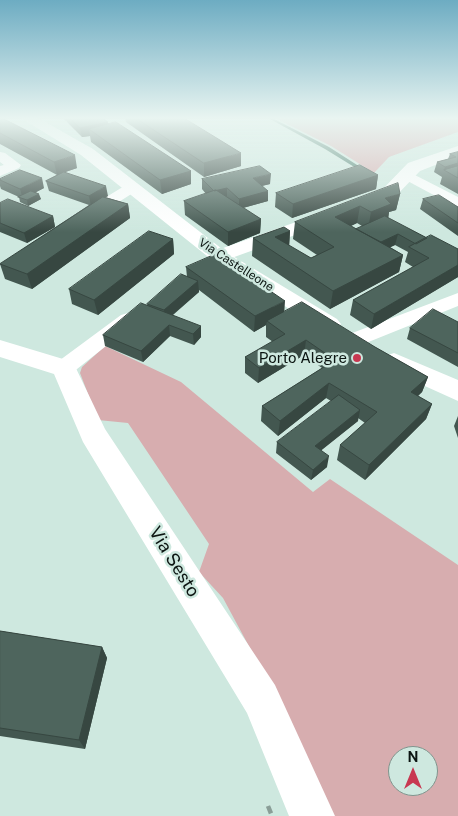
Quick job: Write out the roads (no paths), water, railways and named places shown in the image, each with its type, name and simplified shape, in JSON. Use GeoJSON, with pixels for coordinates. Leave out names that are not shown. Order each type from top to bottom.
{"type":"FeatureCollection","features":[{"type":"Feature","properties":{"kind":"street"},"geometry":{"type":"LineString","coordinates":[[0,156],[14,165],[0,172]]}},
{"type":"Feature","properties":{"kind":"street","name":"Via Castelleone"},"geometry":{"type":"LineString","coordinates":[[92,156],[132,188],[211,260],[354,340],[407,368],[458,391]]}},
{"type":"Feature","properties":{"kind":"street"},"geometry":{"type":"LineString","coordinates":[[211,260],[386,196],[414,167],[444,156]]}},
{"type":"Feature","properties":{"kind":"street"},"geometry":{"type":"LineString","coordinates":[[407,174],[458,203]]}},
{"type":"Feature","properties":{"kind":"street"},"geometry":{"type":"LineString","coordinates":[[73,225],[132,188]]}},
{"type":"Feature","properties":{"kind":"street"},"geometry":{"type":"LineString","coordinates":[[354,340],[458,299]]}},
{"type":"Feature","properties":{"kind":"street"},"geometry":{"type":"LineString","coordinates":[[0,348],[64,368],[142,309]]}},
{"type":"Feature","properties":{"kind":"street","name":"Via Sesto"},"geometry":{"type":"LineString","coordinates":[[64,368],[93,434],[262,699],[312,816]]}},
{"type":"Feature","properties":{"kind":"waterway"},"geometry":{"type":"LineString","coordinates":[[340,156],[366,172]]}},
{"type":"Feature","properties":{"kind":"place","name":"Porto Alegre"},"geometry":{"type":"Point","coordinates":[357,358]}}]}
